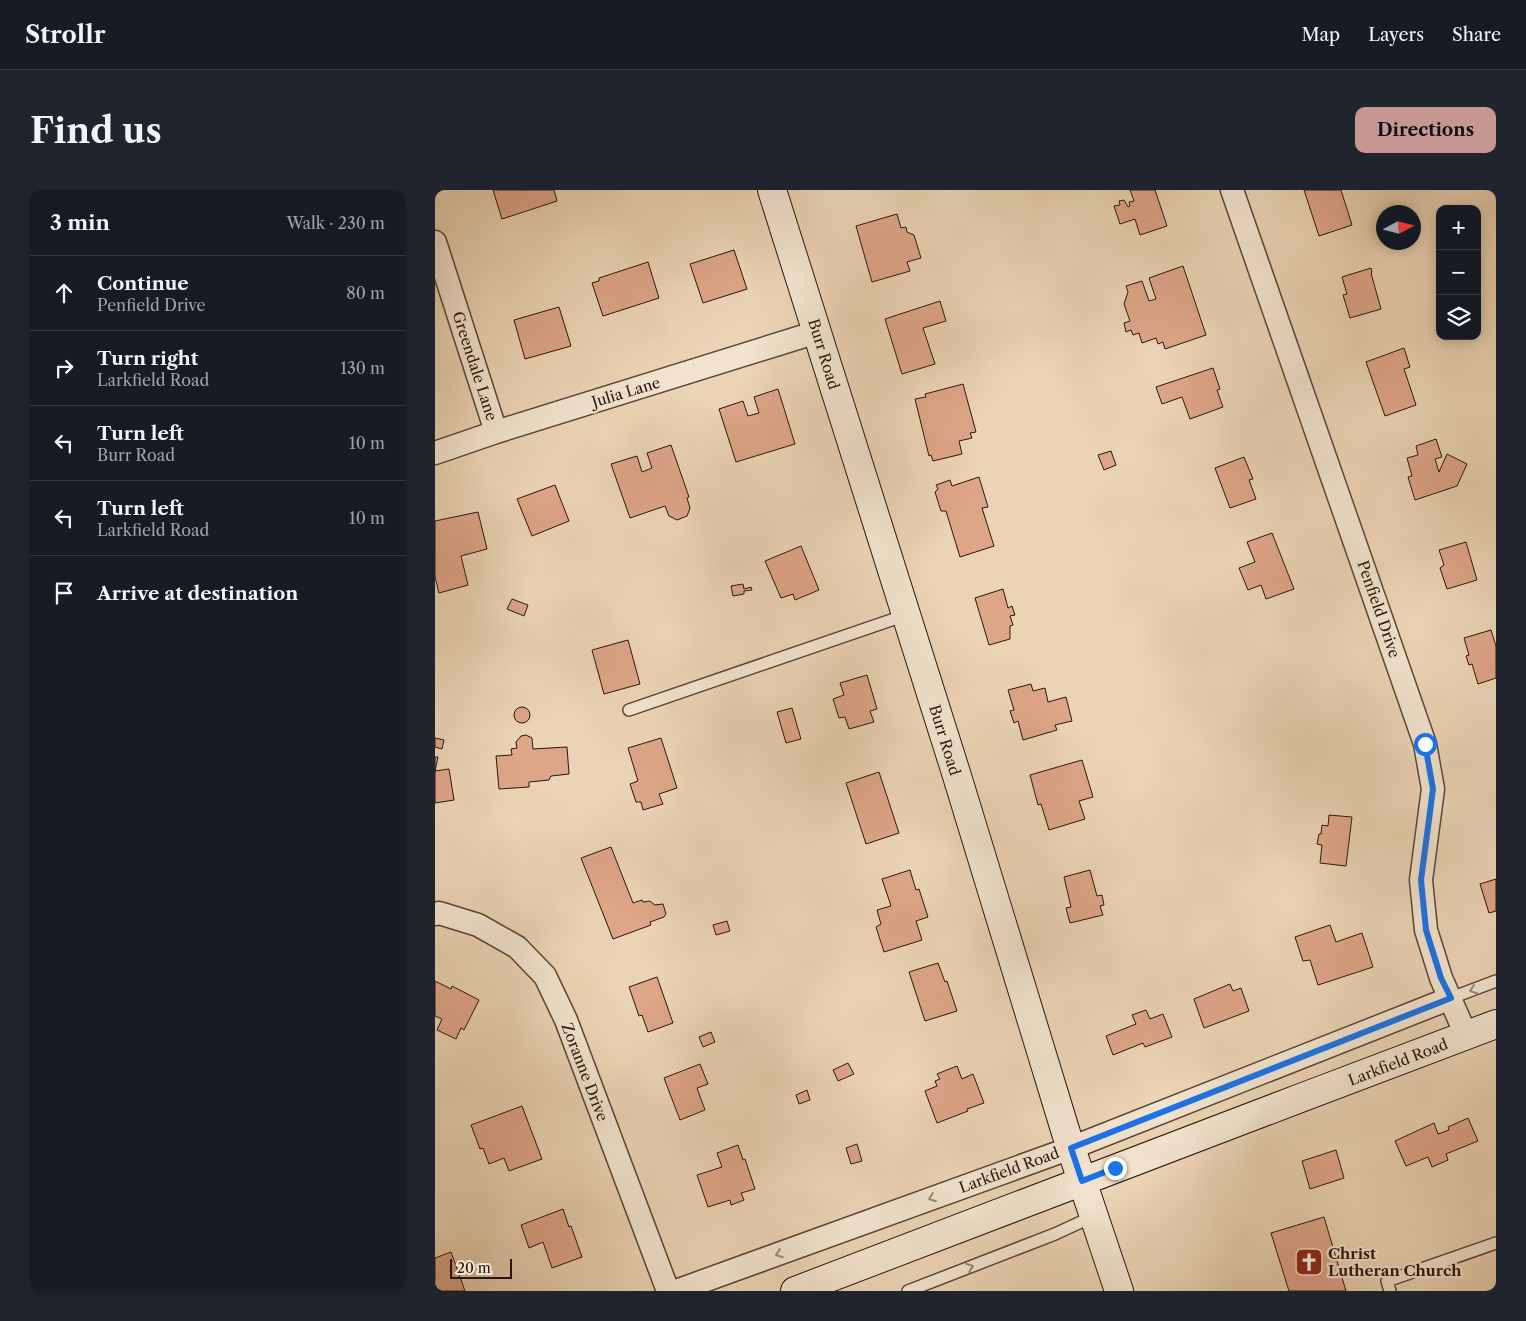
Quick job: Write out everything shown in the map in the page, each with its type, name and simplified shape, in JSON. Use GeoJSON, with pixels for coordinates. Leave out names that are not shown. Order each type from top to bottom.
{"type":"FeatureCollection","features":[{"type":"Feature","properties":{"kind":"street","name":"Burr Road"},"geometry":{"type":"LineString","coordinates":[[772,190],[1071,1148],[1119,1291]]}},
{"type":"Feature","properties":{"kind":"street","name":"Penfield Drive"},"geometry":{"type":"LineString","coordinates":[[1232,190],[1425,744],[1433,789],[1421,880],[1426,930],[1441,978],[1466,1035]]}},
{"type":"Feature","properties":{"kind":"street","name":"Greendale Lane"},"geometry":{"type":"LineString","coordinates":[[435,242],[496,432]]}},
{"type":"Feature","properties":{"kind":"street","name":"Julia Lane"},"geometry":{"type":"LineString","coordinates":[[435,453],[496,432],[817,332]]}},
{"type":"Feature","properties":{"kind":"street","name":"Zoranne Drive"},"geometry":{"type":"LineString","coordinates":[[435,914],[439,913],[479,925],[517,947],[545,976],[566,1020],[668,1291]]}},
{"type":"Feature","properties":{"kind":"street","name":"Larkfield Road"},"geometry":{"type":"LineString","coordinates":[[677,1291],[1071,1148],[1451,998]]}},
{"type":"Feature","properties":{"kind":"street","name":"Larkfield Road"},"geometry":{"type":"LineString","coordinates":[[795,1291],[1496,1024]]}},
{"type":"Feature","properties":{"kind":"lane"},"geometry":{"type":"LineString","coordinates":[[629,710],[906,615]]}},
{"type":"Feature","properties":{"kind":"lane"},"geometry":{"type":"LineString","coordinates":[[1451,998],[1496,981]]}},
{"type":"Feature","properties":{"kind":"lane"},"geometry":{"type":"LineString","coordinates":[[908,1291],[1055,1234],[1094,1216]]}},
{"type":"Feature","properties":{"kind":"lane"},"geometry":{"type":"LineString","coordinates":[[1390,1291],[1387,1281],[1496,1243]]}},
{"type":"Feature","properties":{"kind":"building"},"geometry":{"type":"Polygon","coordinates":[[[493,190],[554,190],[557,201],[502,219],[493,190]]]}},
{"type":"Feature","properties":{"kind":"building"},"geometry":{"type":"Polygon","coordinates":[[[1130,190],[1155,190],[1167,226],[1140,235],[1135,219],[1120,224],[1114,206],[1120,205],[1119,201],[1124,200],[1128,207],[1130,206],[1129,202],[1134,201],[1130,190]]]}},
{"type":"Feature","properties":{"kind":"building"},"geometry":{"type":"Polygon","coordinates":[[[1304,190],[1341,190],[1352,225],[1319,236],[1304,190]]]}},
{"type":"Feature","properties":{"kind":"building"},"geometry":{"type":"Polygon","coordinates":[[[897,214],[901,228],[906,227],[907,232],[914,235],[921,258],[907,262],[910,271],[872,282],[856,226],[897,214]]]}},
{"type":"Feature","properties":{"kind":"building"},"geometry":{"type":"Polygon","coordinates":[[[734,250],[747,289],[703,303],[690,264],[734,250]]]}},
{"type":"Feature","properties":{"kind":"building"},"geometry":{"type":"Polygon","coordinates":[[[648,262],[659,298],[603,316],[592,283],[599,281],[599,278],[648,262]]]}},
{"type":"Feature","properties":{"kind":"building"},"geometry":{"type":"Polygon","coordinates":[[[1183,266],[1206,335],[1165,349],[1163,342],[1158,344],[1156,338],[1142,343],[1139,333],[1133,335],[1131,330],[1126,332],[1124,323],[1130,321],[1124,304],[1128,292],[1126,286],[1142,281],[1149,301],[1156,299],[1149,278],[1183,266]]]}},
{"type":"Feature","properties":{"kind":"building"},"geometry":{"type":"Polygon","coordinates":[[[1371,268],[1381,309],[1350,318],[1343,295],[1347,294],[1342,277],[1371,268]]]}},
{"type":"Feature","properties":{"kind":"building"},"geometry":{"type":"Polygon","coordinates":[[[940,301],[946,321],[923,328],[935,364],[902,374],[885,319],[940,301]]]}},
{"type":"Feature","properties":{"kind":"building"},"geometry":{"type":"Polygon","coordinates":[[[559,307],[571,346],[525,359],[514,320],[559,307]]]}},
{"type":"Feature","properties":{"kind":"building"},"geometry":{"type":"Polygon","coordinates":[[[1404,348],[1410,367],[1404,369],[1416,405],[1385,416],[1366,362],[1404,348]]]}},
{"type":"Feature","properties":{"kind":"building"},"geometry":{"type":"Polygon","coordinates":[[[1213,368],[1220,389],[1217,390],[1223,407],[1190,419],[1182,397],[1162,404],[1156,387],[1213,368]]]}},
{"type":"Feature","properties":{"kind":"building"},"geometry":{"type":"Polygon","coordinates":[[[963,384],[976,432],[970,433],[972,438],[959,441],[962,454],[933,461],[931,455],[929,456],[915,399],[926,397],[925,394],[963,384]]]}},
{"type":"Feature","properties":{"kind":"building"},"geometry":{"type":"Polygon","coordinates":[[[778,389],[795,444],[736,462],[719,409],[743,401],[748,416],[759,413],[754,397],[778,389]]]}},
{"type":"Feature","properties":{"kind":"building"},"geometry":{"type":"Polygon","coordinates":[[[1436,439],[1442,457],[1435,459],[1439,472],[1447,454],[1467,464],[1457,486],[1415,500],[1408,477],[1412,476],[1407,458],[1418,455],[1416,446],[1436,439]]]}},
{"type":"Feature","properties":{"kind":"building"},"geometry":{"type":"Polygon","coordinates":[[[671,445],[689,497],[687,498],[690,508],[687,516],[677,520],[669,516],[665,506],[630,518],[611,464],[637,456],[642,472],[652,468],[647,453],[671,445]]]}},
{"type":"Feature","properties":{"kind":"building"},"geometry":{"type":"Polygon","coordinates":[[[1111,451],[1116,465],[1104,470],[1098,455],[1111,451]]]}},
{"type":"Feature","properties":{"kind":"building"},"geometry":{"type":"Polygon","coordinates":[[[1244,457],[1253,479],[1249,480],[1256,499],[1230,508],[1215,468],[1244,457]]]}},
{"type":"Feature","properties":{"kind":"building"},"geometry":{"type":"Polygon","coordinates":[[[979,477],[988,507],[982,508],[994,546],[960,557],[946,511],[941,511],[935,492],[938,489],[936,485],[950,480],[952,486],[979,477]]]}},
{"type":"Feature","properties":{"kind":"building"},"geometry":{"type":"Polygon","coordinates":[[[555,485],[569,521],[532,536],[517,499],[555,485]]]}},
{"type":"Feature","properties":{"kind":"building"},"geometry":{"type":"Polygon","coordinates":[[[478,512],[487,549],[461,556],[468,585],[439,593],[435,577],[435,521],[478,512]]]}},
{"type":"Feature","properties":{"kind":"building"},"geometry":{"type":"Polygon","coordinates":[[[1272,533],[1294,589],[1266,599],[1261,585],[1248,590],[1239,568],[1255,562],[1247,542],[1272,533]]]}},
{"type":"Feature","properties":{"kind":"building"},"geometry":{"type":"Polygon","coordinates":[[[1466,542],[1477,580],[1447,589],[1440,568],[1444,565],[1439,550],[1466,542]]]}},
{"type":"Feature","properties":{"kind":"building"},"geometry":{"type":"Polygon","coordinates":[[[801,546],[819,590],[795,600],[793,594],[781,598],[765,561],[801,546]]]}},
{"type":"Feature","properties":{"kind":"building"},"geometry":{"type":"Polygon","coordinates":[[[743,584],[744,589],[751,587],[752,590],[733,596],[731,586],[743,584]]]}},
{"type":"Feature","properties":{"kind":"building"},"geometry":{"type":"Polygon","coordinates":[[[1003,589],[1008,608],[1012,606],[1015,615],[1010,616],[1013,625],[1010,626],[1010,639],[989,645],[975,598],[1003,589]]]}},
{"type":"Feature","properties":{"kind":"building"},"geometry":{"type":"Polygon","coordinates":[[[512,599],[528,605],[524,616],[507,609],[512,599]]]}},
{"type":"Feature","properties":{"kind":"building"},"geometry":{"type":"Polygon","coordinates":[[[1491,630],[1496,646],[1496,678],[1478,684],[1472,664],[1469,665],[1466,656],[1469,655],[1464,638],[1491,630]]]}},
{"type":"Feature","properties":{"kind":"building"},"geometry":{"type":"Polygon","coordinates":[[[628,640],[640,684],[604,694],[592,650],[628,640]]]}},
{"type":"Feature","properties":{"kind":"building"},"geometry":{"type":"Polygon","coordinates":[[[867,675],[877,709],[870,711],[874,722],[849,729],[845,717],[839,718],[833,699],[844,695],[840,683],[867,675]]]}},
{"type":"Feature","properties":{"kind":"building"},"geometry":{"type":"Polygon","coordinates":[[[1031,684],[1033,691],[1045,688],[1048,702],[1066,697],[1072,721],[1055,725],[1057,730],[1023,740],[1018,721],[1014,723],[1010,711],[1014,710],[1008,690],[1031,684]]]}},
{"type":"Feature","properties":{"kind":"building"},"geometry":{"type":"Polygon","coordinates":[[[519,707],[525,707],[530,712],[528,721],[519,723],[514,718],[514,712],[519,707]]]}},
{"type":"Feature","properties":{"kind":"building"},"geometry":{"type":"Polygon","coordinates":[[[792,708],[801,739],[786,743],[777,712],[792,708]]]}},
{"type":"Feature","properties":{"kind":"building"},"geometry":{"type":"Polygon","coordinates":[[[526,735],[532,738],[533,749],[567,747],[569,774],[551,776],[549,780],[529,782],[529,787],[499,789],[496,756],[512,755],[511,749],[517,748],[516,742],[521,736],[526,735]]]}},
{"type":"Feature","properties":{"kind":"building"},"geometry":{"type":"Polygon","coordinates":[[[435,738],[444,740],[442,749],[435,747],[435,738]]]}},
{"type":"Feature","properties":{"kind":"building"},"geometry":{"type":"Polygon","coordinates":[[[661,738],[677,788],[659,794],[663,804],[643,810],[641,802],[636,802],[630,784],[638,781],[628,748],[661,738]]]}},
{"type":"Feature","properties":{"kind":"building"},"geometry":{"type":"Polygon","coordinates":[[[435,757],[438,757],[435,771],[435,757]]]}},
{"type":"Feature","properties":{"kind":"building"},"geometry":{"type":"Polygon","coordinates":[[[1082,760],[1093,797],[1079,801],[1085,819],[1049,830],[1041,804],[1038,805],[1030,775],[1082,760]]]}},
{"type":"Feature","properties":{"kind":"building"},"geometry":{"type":"Polygon","coordinates":[[[449,769],[454,800],[435,803],[435,771],[449,769]]]}},
{"type":"Feature","properties":{"kind":"building"},"geometry":{"type":"Polygon","coordinates":[[[879,772],[899,833],[866,844],[846,783],[879,772]]]}},
{"type":"Feature","properties":{"kind":"building"},"geometry":{"type":"Polygon","coordinates":[[[1329,815],[1352,817],[1346,866],[1320,863],[1322,845],[1317,844],[1322,825],[1328,826],[1329,815]]]}},
{"type":"Feature","properties":{"kind":"building"},"geometry":{"type":"Polygon","coordinates":[[[611,847],[633,903],[642,900],[643,902],[650,901],[655,905],[663,904],[666,914],[664,917],[650,922],[651,925],[613,939],[581,858],[611,847]]]}},
{"type":"Feature","properties":{"kind":"building"},"geometry":{"type":"Polygon","coordinates":[[[910,870],[916,890],[919,889],[928,917],[916,921],[922,940],[884,952],[876,927],[881,924],[877,910],[891,906],[882,879],[910,870]]]}},
{"type":"Feature","properties":{"kind":"building"},"geometry":{"type":"Polygon","coordinates":[[[1090,870],[1097,896],[1102,895],[1104,905],[1100,906],[1103,915],[1070,923],[1066,908],[1071,907],[1064,877],[1090,870]]]}},
{"type":"Feature","properties":{"kind":"building"},"geometry":{"type":"Polygon","coordinates":[[[1496,879],[1496,911],[1489,913],[1480,884],[1496,879]]]}},
{"type":"Feature","properties":{"kind":"building"},"geometry":{"type":"Polygon","coordinates":[[[727,921],[730,931],[716,935],[713,925],[727,921]]]}},
{"type":"Feature","properties":{"kind":"building"},"geometry":{"type":"Polygon","coordinates":[[[1330,925],[1336,942],[1362,933],[1373,967],[1318,985],[1310,960],[1303,961],[1295,937],[1330,925]]]}},
{"type":"Feature","properties":{"kind":"building"},"geometry":{"type":"Polygon","coordinates":[[[938,963],[945,982],[947,981],[957,1011],[925,1021],[909,972],[938,963]]]}},
{"type":"Feature","properties":{"kind":"building"},"geometry":{"type":"Polygon","coordinates":[[[657,977],[673,1023],[648,1032],[642,1015],[639,1016],[629,987],[657,977]]]}},
{"type":"Feature","properties":{"kind":"building"},"geometry":{"type":"Polygon","coordinates":[[[435,981],[451,989],[452,986],[479,1000],[464,1030],[461,1028],[456,1039],[437,1030],[442,1019],[435,1016],[435,981]]]}},
{"type":"Feature","properties":{"kind":"building"},"geometry":{"type":"Polygon","coordinates":[[[1230,984],[1233,991],[1241,988],[1249,1011],[1204,1028],[1194,999],[1230,984]]]}},
{"type":"Feature","properties":{"kind":"building"},"geometry":{"type":"Polygon","coordinates":[[[1146,1010],[1150,1019],[1163,1014],[1172,1037],[1145,1047],[1143,1043],[1113,1055],[1106,1036],[1136,1024],[1132,1015],[1146,1010]]]}},
{"type":"Feature","properties":{"kind":"building"},"geometry":{"type":"Polygon","coordinates":[[[711,1032],[715,1042],[703,1047],[699,1037],[711,1032]]]}},
{"type":"Feature","properties":{"kind":"building"},"geometry":{"type":"Polygon","coordinates":[[[848,1063],[854,1074],[838,1081],[833,1070],[848,1063]]]}},
{"type":"Feature","properties":{"kind":"building"},"geometry":{"type":"Polygon","coordinates":[[[700,1064],[708,1084],[697,1088],[705,1110],[680,1120],[664,1078],[700,1064]]]}},
{"type":"Feature","properties":{"kind":"building"},"geometry":{"type":"Polygon","coordinates":[[[957,1066],[962,1079],[973,1074],[984,1103],[937,1123],[925,1091],[937,1086],[935,1081],[940,1079],[937,1074],[957,1066]]]}},
{"type":"Feature","properties":{"kind":"building"},"geometry":{"type":"Polygon","coordinates":[[[807,1090],[810,1100],[799,1104],[796,1095],[807,1090]]]}},
{"type":"Feature","properties":{"kind":"building"},"geometry":{"type":"Polygon","coordinates":[[[522,1106],[542,1159],[509,1171],[504,1158],[489,1164],[483,1148],[480,1149],[471,1125],[522,1106]]]}},
{"type":"Feature","properties":{"kind":"building"},"geometry":{"type":"Polygon","coordinates":[[[1468,1118],[1478,1141],[1446,1154],[1448,1160],[1432,1167],[1428,1157],[1406,1166],[1395,1141],[1434,1123],[1438,1134],[1449,1130],[1448,1127],[1468,1118]]]}},
{"type":"Feature","properties":{"kind":"building"},"geometry":{"type":"Polygon","coordinates":[[[857,1144],[862,1161],[851,1164],[846,1148],[857,1144]]]}},
{"type":"Feature","properties":{"kind":"building"},"geometry":{"type":"Polygon","coordinates":[[[738,1145],[755,1189],[741,1193],[744,1200],[731,1205],[730,1200],[708,1207],[697,1175],[722,1167],[717,1153],[738,1145]]]}},
{"type":"Feature","properties":{"kind":"building"},"geometry":{"type":"Polygon","coordinates":[[[1336,1150],[1344,1178],[1310,1189],[1302,1161],[1336,1150]]]}},
{"type":"Feature","properties":{"kind":"building"},"geometry":{"type":"Polygon","coordinates":[[[563,1209],[582,1257],[552,1268],[543,1242],[529,1248],[521,1225],[563,1209]]]}},
{"type":"Feature","properties":{"kind":"building","name":"Christ Lutheran Church"},"geometry":{"type":"Polygon","coordinates":[[[1324,1217],[1346,1291],[1289,1291],[1271,1233],[1324,1217]]]}},
{"type":"Feature","properties":{"kind":"building"},"geometry":{"type":"Polygon","coordinates":[[[451,1252],[465,1291],[435,1291],[435,1258],[451,1252]]]}},
{"type":"Feature","properties":{"kind":"place","name":"Christ Lutheran Church"},"geometry":{"type":"Point","coordinates":[1309,1262]}},
{"type":"Feature","properties":{"kind":"route"},"geometry":{"type":"LineString","coordinates":[[1115,1168],[1082,1181],[1071,1148],[1451,998],[1441,978],[1426,930],[1421,880],[1433,789],[1425,744]]}}]}
